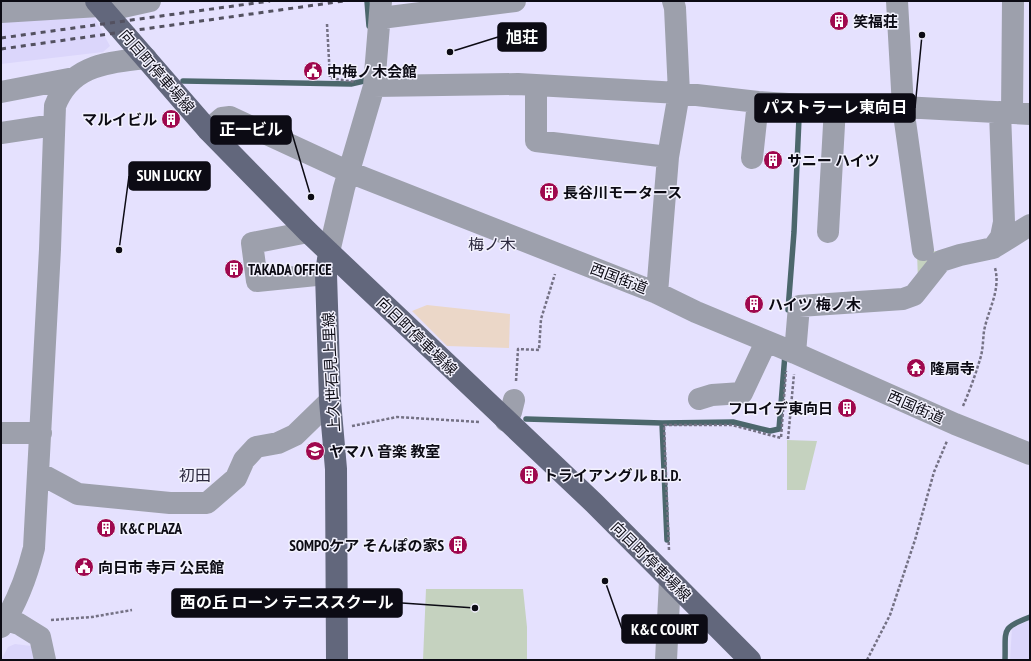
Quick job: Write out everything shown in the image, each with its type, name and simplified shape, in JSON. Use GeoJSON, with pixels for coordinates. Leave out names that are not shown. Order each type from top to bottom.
{"type":"FeatureCollection","features":[{"type":"Feature","properties":{"kind":"main road","name":"向日町停車場線"},"geometry":{"type":"LineString","coordinates":[[100,6],[208,130],[308,232],[594,503],[750,660]]}},
{"type":"Feature","properties":{"kind":"main road","name":"上久世石見上里線"},"geometry":{"type":"LineString","coordinates":[[330,252],[326,274],[330,402],[334,431],[336,468],[337,660]]}},
{"type":"Feature","properties":{"kind":"street"},"geometry":{"type":"LineString","coordinates":[[1,12],[100,6],[150,1]]}},
{"type":"Feature","properties":{"kind":"street"},"geometry":{"type":"LineString","coordinates":[[330,252],[373,88],[381,9],[514,1]]}},
{"type":"Feature","properties":{"kind":"street"},"geometry":{"type":"LineString","coordinates":[[657,293],[668,158],[679,93],[675,8],[673,1]]}},
{"type":"Feature","properties":{"kind":"street"},"geometry":{"type":"LineString","coordinates":[[898,1],[903,107],[923,250]]}},
{"type":"Feature","properties":{"kind":"street"},"geometry":{"type":"LineString","coordinates":[[993,248],[1001,237],[1004,222],[1014,113],[1014,1]]}},
{"type":"Feature","properties":{"kind":"street"},"geometry":{"type":"LineString","coordinates":[[45,660],[40,637],[20,624],[3,624],[28,573],[34,548],[41,433],[55,106],[58,96],[64,88],[83,71],[98,65],[146,58]]}},
{"type":"Feature","properties":{"kind":"street"},"geometry":{"type":"LineString","coordinates":[[1,92],[74,78]]}},
{"type":"Feature","properties":{"kind":"street"},"geometry":{"type":"LineString","coordinates":[[373,88],[536,85],[679,93],[758,102],[835,107],[903,107],[1014,113]]}},
{"type":"Feature","properties":{"kind":"street"},"geometry":{"type":"LineString","coordinates":[[536,85],[536,141],[668,158]]}},
{"type":"Feature","properties":{"kind":"street"},"geometry":{"type":"LineString","coordinates":[[752,158],[758,102]]}},
{"type":"Feature","properties":{"kind":"street"},"geometry":{"type":"LineString","coordinates":[[828,232],[835,107]]}},
{"type":"Feature","properties":{"kind":"street","name":"西国街道"},"geometry":{"type":"LineString","coordinates":[[208,130],[222,118],[230,117],[350,172],[657,293],[696,312],[955,424],[1030,454]]}},
{"type":"Feature","properties":{"kind":"street"},"geometry":{"type":"LineString","coordinates":[[1,133],[54,125]]}},
{"type":"Feature","properties":{"kind":"street"},"geometry":{"type":"LineString","coordinates":[[791,352],[799,306],[903,299],[914,295],[941,261],[993,248],[1030,225]]}},
{"type":"Feature","properties":{"kind":"street"},"geometry":{"type":"LineString","coordinates":[[308,232],[252,243],[257,281],[326,274]]}},
{"type":"Feature","properties":{"kind":"street"},"geometry":{"type":"LineString","coordinates":[[699,399],[712,395],[742,393],[766,342]]}},
{"type":"Feature","properties":{"kind":"street"},"geometry":{"type":"LineString","coordinates":[[506,421],[511,412],[514,400]]}},
{"type":"Feature","properties":{"kind":"street"},"geometry":{"type":"LineString","coordinates":[[39,473],[78,494],[170,503],[207,503],[236,478],[244,460],[256,447],[278,443],[295,435],[330,402]]}},
{"type":"Feature","properties":{"kind":"street"},"geometry":{"type":"LineString","coordinates":[[1,433],[41,433]]}},
{"type":"Feature","properties":{"kind":"street"},"geometry":{"type":"LineString","coordinates":[[666,660],[670,580]]}},
{"type":"Feature","properties":{"kind":"path"},"geometry":{"type":"LineString","coordinates":[[327,24],[330,78],[354,81],[373,88]]}},
{"type":"Feature","properties":{"kind":"path"},"geometry":{"type":"LineString","coordinates":[[867,660],[890,615],[915,540],[934,472],[976,373],[981,355],[984,330],[997,287],[996,272],[992,260],[993,248]]}},
{"type":"Feature","properties":{"kind":"path"},"geometry":{"type":"LineString","coordinates":[[514,400],[518,350],[539,350],[541,319],[561,256]]}},
{"type":"Feature","properties":{"kind":"path"},"geometry":{"type":"LineString","coordinates":[[788,439],[791,352]]}},
{"type":"Feature","properties":{"kind":"path"},"geometry":{"type":"LineString","coordinates":[[670,580],[664,425],[732,425],[781,438],[791,352]]}},
{"type":"Feature","properties":{"kind":"path"},"geometry":{"type":"LineString","coordinates":[[334,431],[398,417],[491,423],[506,421]]}},
{"type":"Feature","properties":{"kind":"path"},"geometry":{"type":"LineString","coordinates":[[40,637],[52,620],[92,617],[132,610]]}},
{"type":"Feature","properties":{"kind":"shaded area"},"geometry":{"type":"Polygon","coordinates":[[[91,11],[110,46],[103,52],[1,64],[1,16],[91,11]]]}},
{"type":"Feature","properties":{"kind":"shaded area"},"geometry":{"type":"Polygon","coordinates":[[[427,305],[510,314],[509,348],[447,346],[412,311],[427,305]]]}},
{"type":"Feature","properties":{"kind":"shaded area"},"geometry":{"type":"Polygon","coordinates":[[[1030,620],[1030,660],[1010,660],[1012,628],[1030,620]]]}},
{"type":"Feature","properties":{"kind":"shaded area"},"geometry":{"type":"Polygon","coordinates":[[[15,644],[31,646],[34,660],[1,660],[8,647],[15,644]]]}},
{"type":"Feature","properties":{"kind":"green space"},"geometry":{"type":"Polygon","coordinates":[[[939,251],[918,281],[917,252],[939,251]]]}},
{"type":"Feature","properties":{"kind":"green space"},"geometry":{"type":"Polygon","coordinates":[[[787,440],[817,441],[805,490],[787,490],[787,440]]]}},
{"type":"Feature","properties":{"kind":"green space"},"geometry":{"type":"Polygon","coordinates":[[[426,589],[523,589],[527,627],[527,660],[423,660],[426,589]]]}},
{"type":"Feature","properties":{"kind":"waterway"},"geometry":{"type":"LineString","coordinates":[[367,1],[369,26]]}},
{"type":"Feature","properties":{"kind":"waterway"},"geometry":{"type":"LineString","coordinates":[[183,81],[351,84],[364,81],[366,76]]}},
{"type":"Feature","properties":{"kind":"waterway"},"geometry":{"type":"LineString","coordinates":[[788,310],[794,232],[799,118],[803,110]]}},
{"type":"Feature","properties":{"kind":"waterway"},"geometry":{"type":"LineString","coordinates":[[667,540],[662,423],[733,422],[770,431],[779,429],[785,354]]}},
{"type":"Feature","properties":{"kind":"waterway"},"geometry":{"type":"LineString","coordinates":[[526,419],[662,423]]}},
{"type":"Feature","properties":{"kind":"waterway"},"geometry":{"type":"LineString","coordinates":[[1005,660],[1005,636],[1007,631],[1014,624],[1030,617]]}},
{"type":"Feature","properties":{"kind":"railway"},"geometry":{"type":"LineString","coordinates":[[1,38],[270,1]]}},
{"type":"Feature","properties":{"kind":"railway"},"geometry":{"type":"LineString","coordinates":[[1,49],[344,1]]}},
{"type":"Feature","properties":{"kind":"place","name":"笑福荘"},"geometry":{"type":"Point","coordinates":[839,21]}},
{"type":"Feature","properties":{"kind":"place","name":"パストラーレ東向日"},"geometry":{"type":"Point","coordinates":[922,35]}},
{"type":"Feature","properties":{"kind":"place","name":"旭荘"},"geometry":{"type":"Point","coordinates":[450,52]}},
{"type":"Feature","properties":{"kind":"place","name":"中梅ノ木会館"},"geometry":{"type":"Point","coordinates":[313,71]}},
{"type":"Feature","properties":{"kind":"place","name":"マルイビル"},"geometry":{"type":"Point","coordinates":[171,119]}},
{"type":"Feature","properties":{"kind":"place","name":"サニー ハイツ"},"geometry":{"type":"Point","coordinates":[773,160]}},
{"type":"Feature","properties":{"kind":"place","name":"長谷川モータース"},"geometry":{"type":"Point","coordinates":[549,192]}},
{"type":"Feature","properties":{"kind":"place","name":"正一ビル"},"geometry":{"type":"Point","coordinates":[311,197]}},
{"type":"Feature","properties":{"kind":"place","name":"SUN LUCKY"},"geometry":{"type":"Point","coordinates":[119,250]}},
{"type":"Feature","properties":{"kind":"place","name":"TAKADA OFFICE"},"geometry":{"type":"Point","coordinates":[234,269]}},
{"type":"Feature","properties":{"kind":"place","name":"ハイツ 梅ノ木"},"geometry":{"type":"Point","coordinates":[754,304]}},
{"type":"Feature","properties":{"kind":"place","name":"隆扇寺"},"geometry":{"type":"Point","coordinates":[916,368]}},
{"type":"Feature","properties":{"kind":"place","name":"フロイデ東向日"},"geometry":{"type":"Point","coordinates":[847,408]}},
{"type":"Feature","properties":{"kind":"place","name":"ヤマハ 音楽 教室"},"geometry":{"type":"Point","coordinates":[315,451]}},
{"type":"Feature","properties":{"kind":"place","name":"トライアングル B.L.D."},"geometry":{"type":"Point","coordinates":[529,475]}},
{"type":"Feature","properties":{"kind":"place","name":"K&C PLAZA"},"geometry":{"type":"Point","coordinates":[106,528]}},
{"type":"Feature","properties":{"kind":"place","name":"SOMPOケア そんぽの家S"},"geometry":{"type":"Point","coordinates":[458,545]}},
{"type":"Feature","properties":{"kind":"place","name":"向日市 寺戸 公民館"},"geometry":{"type":"Point","coordinates":[84,567]}},
{"type":"Feature","properties":{"kind":"place","name":"K&C COURT"},"geometry":{"type":"Point","coordinates":[605,581]}},
{"type":"Feature","properties":{"kind":"place","name":"西の丘 ローン テニススクール"},"geometry":{"type":"Point","coordinates":[475,608]}},
{"type":"Feature","properties":{"kind":"district","name":"梅ノ木"},"geometry":{"type":"Point","coordinates":[492,244]}},
{"type":"Feature","properties":{"kind":"district","name":"初田"},"geometry":{"type":"Point","coordinates":[195,475]}}]}
